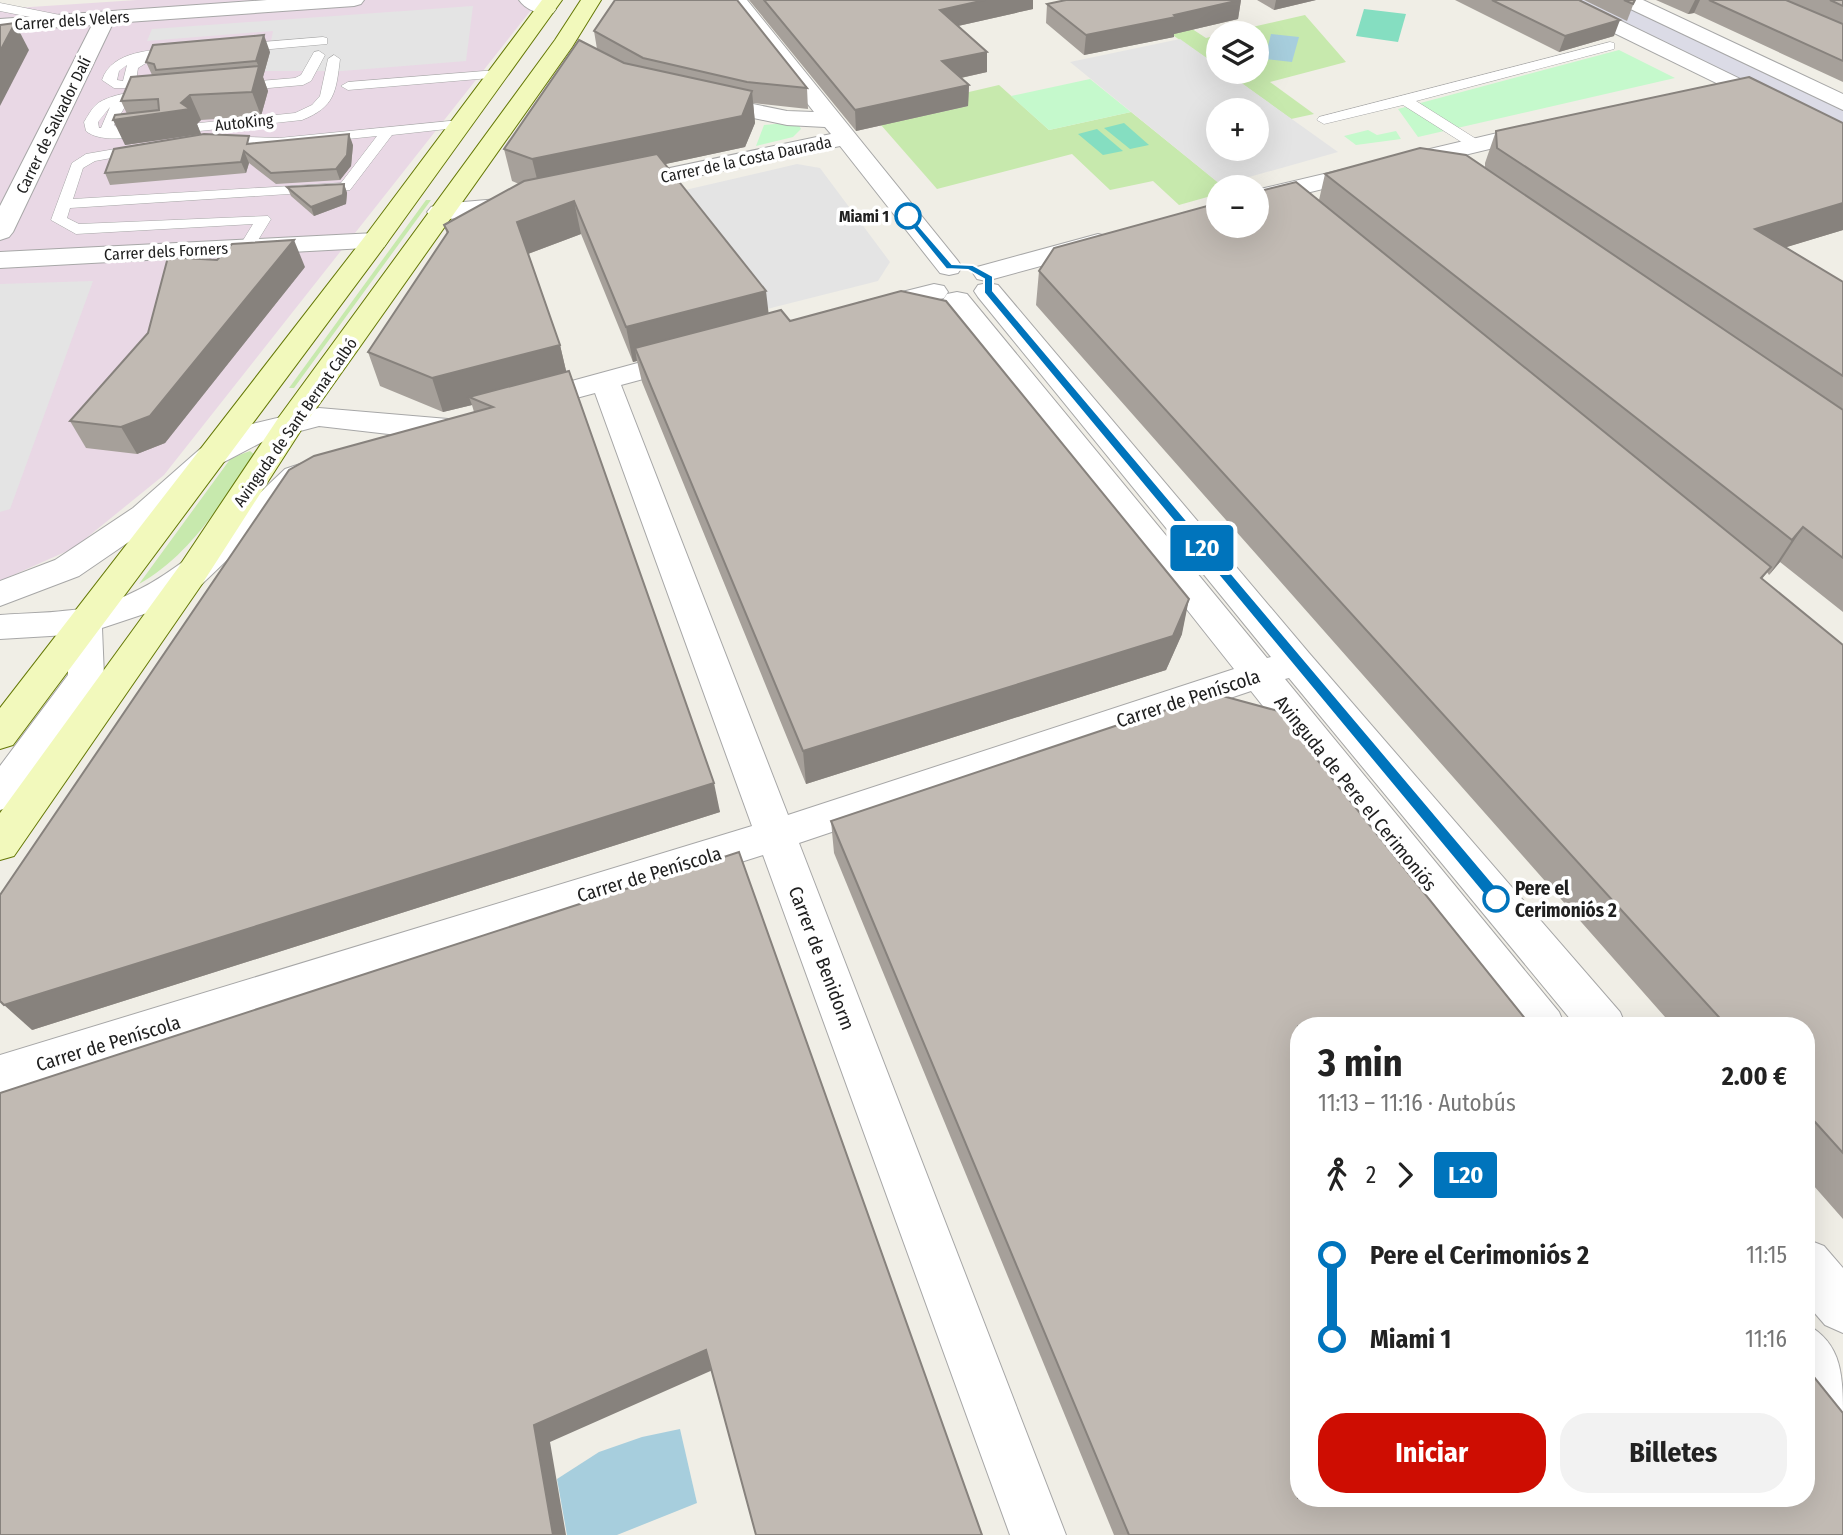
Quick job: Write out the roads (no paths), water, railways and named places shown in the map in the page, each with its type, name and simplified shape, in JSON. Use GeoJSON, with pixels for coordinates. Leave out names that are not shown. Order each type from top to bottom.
{"type":"FeatureCollection","features":[{"type":"Feature","properties":{"kind":"main road","name":"Avinguda de Sant Bernat Calbó"},"geometry":{"type":"LineString","coordinates":[[0,844],[190,576],[304,421],[320,386],[440,212],[574,50],[591,0]]}},
{"type":"Feature","properties":{"kind":"main road"},"geometry":{"type":"LineString","coordinates":[[0,734],[375,241],[497,74],[542,3]]}},
{"type":"Feature","properties":{"kind":"street","name":"Carrer dels Velers"},"geometry":{"type":"LineString","coordinates":[[0,25],[354,0]]}},
{"type":"Feature","properties":{"kind":"street"},"geometry":{"type":"LineString","coordinates":[[736,0],[949,267]]}},
{"type":"Feature","properties":{"kind":"street"},"geometry":{"type":"LineString","coordinates":[[1562,0],[1843,138]]}},
{"type":"Feature","properties":{"kind":"street"},"geometry":{"type":"LineString","coordinates":[[1627,0],[1843,103]]}},
{"type":"Feature","properties":{"kind":"street","name":"Carrer de Salvador Dalí"},"geometry":{"type":"LineString","coordinates":[[0,232],[106,17]]}},
{"type":"Feature","properties":{"kind":"street"},"geometry":{"type":"LineString","coordinates":[[1699,94],[1727,82],[1774,70],[1818,64]]}},
{"type":"Feature","properties":{"kind":"street"},"geometry":{"type":"LineString","coordinates":[[1758,96],[1804,85]]}},
{"type":"Feature","properties":{"kind":"street"},"geometry":{"type":"LineString","coordinates":[[686,97],[837,129]]}},
{"type":"Feature","properties":{"kind":"street"},"geometry":{"type":"LineString","coordinates":[[1269,195],[1568,124]]}},
{"type":"Feature","properties":{"kind":"street","name":"Carrer de la Costa Daurada"},"geometry":{"type":"LineString","coordinates":[[605,188],[837,129]]}},
{"type":"Feature","properties":{"kind":"street"},"geometry":{"type":"LineString","coordinates":[[1429,155],[1463,179]]}},
{"type":"Feature","properties":{"kind":"street"},"geometry":{"type":"LineString","coordinates":[[1269,196],[1312,218]]}},
{"type":"Feature","properties":{"kind":"street"},"geometry":{"type":"LineString","coordinates":[[440,212],[495,209],[540,202]]}},
{"type":"Feature","properties":{"kind":"street"},"geometry":{"type":"LineString","coordinates":[[842,317],[945,296],[975,298],[987,282],[1128,234]]}},
{"type":"Feature","properties":{"kind":"street","name":"Carrer dels Forners"},"geometry":{"type":"LineString","coordinates":[[0,260],[375,241]]}},
{"type":"Feature","properties":{"kind":"street"},"geometry":{"type":"LineString","coordinates":[[945,296],[930,287],[931,277],[949,267],[970,267],[987,282]]}},
{"type":"Feature","properties":{"kind":"street","name":"Avinguda de Pere el Cerimoniós"},"geometry":{"type":"LineString","coordinates":[[987,282],[1537,1017]]}},
{"type":"Feature","properties":{"kind":"street","name":"Avinguda de Pere el Cerimoniós"},"geometry":{"type":"LineString","coordinates":[[945,296],[1277,668],[1596,1017]]}},
{"type":"Feature","properties":{"kind":"street"},"geometry":{"type":"LineString","coordinates":[[501,409],[710,352]]}},
{"type":"Feature","properties":{"kind":"street","name":"Carrer de Benidorm"},"geometry":{"type":"LineString","coordinates":[[605,381],[1038,1535]]}},
{"type":"Feature","properties":{"kind":"street"},"geometry":{"type":"LineString","coordinates":[[0,594],[67,568],[144,516],[211,456],[255,433],[304,421],[406,427],[450,423],[363,452]]}},
{"type":"Feature","properties":{"kind":"street"},"geometry":{"type":"LineString","coordinates":[[0,627],[84,621],[135,604],[190,576],[296,476],[331,462]]}},
{"type":"Feature","properties":{"kind":"street"},"geometry":{"type":"LineString","coordinates":[[0,795],[86,677],[84,621]]}},
{"type":"Feature","properties":{"kind":"street","name":"Carrer de Peníscola"},"geometry":{"type":"LineString","coordinates":[[0,1076],[775,835],[1277,668]]}},
{"type":"Feature","properties":{"kind":"street"},"geometry":{"type":"LineString","coordinates":[[1815,1274],[1843,1307]]}},
{"type":"Feature","properties":{"kind":"street"},"geometry":{"type":"LineString","coordinates":[[1815,1360],[1843,1395]]}},
{"type":"Feature","properties":{"kind":"lane"},"geometry":{"type":"LineString","coordinates":[[0,7],[65,20]]}},
{"type":"Feature","properties":{"kind":"lane"},"geometry":{"type":"LineString","coordinates":[[226,49],[323,41]]}},
{"type":"Feature","properties":{"kind":"lane"},"geometry":{"type":"LineString","coordinates":[[1324,120],[1610,46]]}},
{"type":"Feature","properties":{"kind":"lane"},"geometry":{"type":"LineString","coordinates":[[168,89],[129,90],[109,80],[118,63],[141,57],[198,51]]}},
{"type":"Feature","properties":{"kind":"lane"},"geometry":{"type":"LineString","coordinates":[[310,71],[318,55]]}},
{"type":"Feature","properties":{"kind":"lane"},"geometry":{"type":"LineString","coordinates":[[129,90],[129,76],[141,57]]}},
{"type":"Feature","properties":{"kind":"lane","name":"AutoKing"},"geometry":{"type":"LineString","coordinates":[[129,90],[97,108],[90,122],[93,131],[117,134],[297,117],[314,111],[328,99],[334,63],[310,71],[306,78],[298,82],[220,85]]}},
{"type":"Feature","properties":{"kind":"lane"},"geometry":{"type":"LineString","coordinates":[[348,86],[497,74]]}},
{"type":"Feature","properties":{"kind":"lane"},"geometry":{"type":"LineString","coordinates":[[1405,100],[1476,145]]}},
{"type":"Feature","properties":{"kind":"lane"},"geometry":{"type":"LineString","coordinates":[[263,219],[75,229],[59,220],[77,166],[91,157],[209,139],[290,146],[389,130],[460,124]]}},
{"type":"Feature","properties":{"kind":"lane"},"geometry":{"type":"LineString","coordinates":[[65,204],[279,188],[345,187],[389,130]]}},
{"type":"Feature","properties":{"kind":"lane"},"geometry":{"type":"LineString","coordinates":[[247,247],[279,188]]}},
{"type":"Feature","properties":{"kind":"water"},"geometry":{"type":"Polygon","coordinates":[[[1271,34],[1299,37],[1292,62],[1269,59],[1271,34]]]}},
{"type":"Feature","properties":{"kind":"water"},"geometry":{"type":"Polygon","coordinates":[[[680,1429],[697,1503],[617,1535],[567,1535],[557,1479],[599,1452],[642,1437],[680,1429]]]}},
{"type":"Feature","properties":{"kind":"place","name":"Miami 1"},"geometry":{"type":"Point","coordinates":[908,216]}},
{"type":"Feature","properties":{"kind":"place","name":"Pere el Cerimoniós 2"},"geometry":{"type":"Point","coordinates":[1496,899]}}]}
